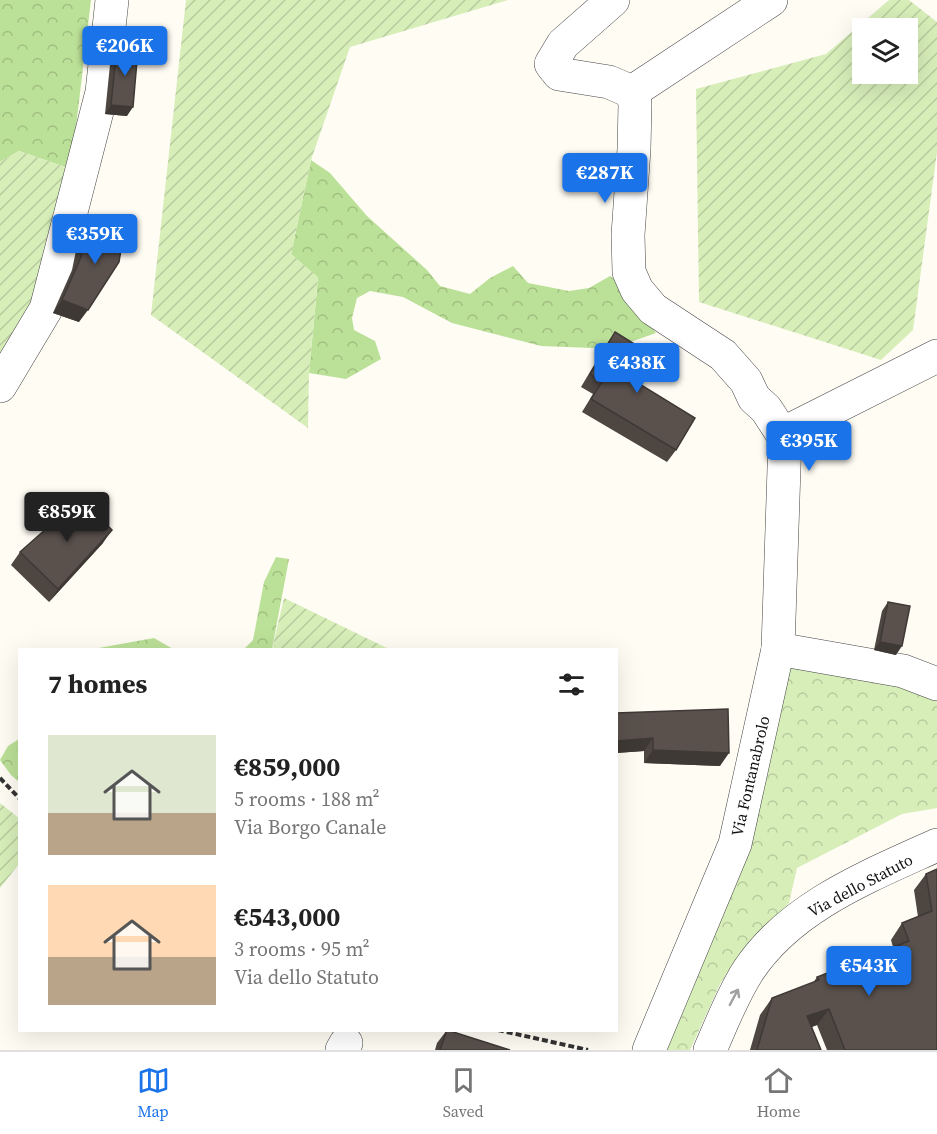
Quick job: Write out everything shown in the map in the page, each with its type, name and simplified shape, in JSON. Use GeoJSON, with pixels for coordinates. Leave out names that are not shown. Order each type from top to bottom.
{"type":"FeatureCollection","features":[{"type":"Feature","properties":{"kind":"street"},"geometry":{"type":"LineString","coordinates":[[0,386],[46,309],[102,92],[112,0]]}},
{"type":"Feature","properties":{"kind":"street"},"geometry":{"type":"LineString","coordinates":[[613,0],[569,38],[552,57],[551,63],[559,74],[609,82],[632,92]]}},
{"type":"Feature","properties":{"kind":"street"},"geometry":{"type":"LineString","coordinates":[[632,92],[771,0]]}},
{"type":"Feature","properties":{"kind":"street"},"geometry":{"type":"LineString","coordinates":[[632,92],[635,104],[628,245],[629,272],[637,290],[653,309],[723,356],[746,381],[754,398],[766,409],[785,438],[794,428],[937,356]]}},
{"type":"Feature","properties":{"kind":"street","name":"Via Fontanabrolo"},"geometry":{"type":"LineString","coordinates":[[649,1050],[735,844],[778,649],[785,438]]}},
{"type":"Feature","properties":{"kind":"street"},"geometry":{"type":"LineString","coordinates":[[778,649],[903,671],[937,684]]}},
{"type":"Feature","properties":{"kind":"street","name":"Via dello Statuto"},"geometry":{"type":"LineString","coordinates":[[710,1050],[731,1001],[749,970],[807,910],[870,876],[937,845]]}},
{"type":"Feature","properties":{"kind":"path"},"geometry":{"type":"LineString","coordinates":[[0,778],[18,797]]}},
{"type":"Feature","properties":{"kind":"path"},"geometry":{"type":"LineString","coordinates":[[507,1032],[588,1050]]}},
{"type":"Feature","properties":{"kind":"green space"},"geometry":{"type":"Polygon","coordinates":[[[0,0],[91,0],[71,169],[19,151],[0,162],[0,0]]]}},
{"type":"Feature","properties":{"kind":"green space"},"geometry":{"type":"Polygon","coordinates":[[[186,0],[508,0],[350,47],[311,160],[291,254],[318,277],[309,373],[308,428],[151,315],[186,0]]]}},
{"type":"Feature","properties":{"kind":"green space"},"geometry":{"type":"Polygon","coordinates":[[[889,0],[909,0],[937,22],[937,152],[913,330],[881,360],[699,302],[696,89],[826,54],[852,32],[852,84],[918,84],[918,18],[868,18],[889,0]]]}},
{"type":"Feature","properties":{"kind":"green space"},"geometry":{"type":"Polygon","coordinates":[[[19,151],[71,169],[26,322],[0,362],[0,162],[19,151]]]}},
{"type":"Feature","properties":{"kind":"green space"},"geometry":{"type":"Polygon","coordinates":[[[311,160],[330,173],[367,216],[427,270],[440,286],[470,294],[490,278],[513,266],[528,283],[569,291],[589,288],[610,276],[625,287],[656,333],[622,345],[592,348],[541,346],[452,323],[403,297],[370,291],[357,298],[352,318],[354,330],[375,341],[381,359],[346,379],[309,373],[318,278],[291,254],[311,160]]]}},
{"type":"Feature","properties":{"kind":"green space"},"geometry":{"type":"Polygon","coordinates":[[[276,557],[289,559],[272,648],[245,648],[253,640],[264,582],[276,557]]]}},
{"type":"Feature","properties":{"kind":"green space"},"geometry":{"type":"Polygon","coordinates":[[[284,598],[387,648],[272,648],[284,598]]]}},
{"type":"Feature","properties":{"kind":"green space"},"geometry":{"type":"Polygon","coordinates":[[[154,638],[171,648],[99,648],[154,638]]]}},
{"type":"Feature","properties":{"kind":"green space"},"geometry":{"type":"Polygon","coordinates":[[[781,662],[937,695],[937,808],[902,814],[797,868],[789,903],[735,961],[720,984],[690,1050],[657,1050],[781,662]]]}},
{"type":"Feature","properties":{"kind":"green space"},"geometry":{"type":"Polygon","coordinates":[[[18,740],[18,781],[0,760],[8,746],[18,740]]]}},
{"type":"Feature","properties":{"kind":"green space"},"geometry":{"type":"Polygon","coordinates":[[[0,803],[18,817],[18,865],[0,888],[0,803]]]}},
{"type":"Feature","properties":{"kind":"building"},"geometry":{"type":"Polygon","coordinates":[[[117,46],[138,49],[133,107],[111,105],[117,46]]]}},
{"type":"Feature","properties":{"kind":"building"},"geometry":{"type":"Polygon","coordinates":[[[88,223],[124,231],[119,262],[88,310],[62,300],[81,257],[88,223]]]}},
{"type":"Feature","properties":{"kind":"building"},"geometry":{"type":"Polygon","coordinates":[[[615,332],[636,345],[631,353],[652,366],[641,385],[695,418],[676,450],[591,399],[602,382],[590,374],[615,332]]]}},
{"type":"Feature","properties":{"kind":"building"},"geometry":{"type":"Polygon","coordinates":[[[81,498],[112,530],[58,589],[20,552],[81,498]]]}},
{"type":"Feature","properties":{"kind":"building"},"geometry":{"type":"Polygon","coordinates":[[[888,602],[910,606],[902,646],[880,642],[888,602]]]}},
{"type":"Feature","properties":{"kind":"building"},"geometry":{"type":"Polygon","coordinates":[[[728,709],[729,753],[653,750],[653,738],[618,741],[618,713],[728,709]]]}},
{"type":"Feature","properties":{"kind":"building"},"geometry":{"type":"Polygon","coordinates":[[[937,869],[937,1050],[845,1050],[829,1009],[807,1016],[821,1050],[757,1050],[772,998],[819,980],[817,977],[909,941],[902,923],[932,911],[926,874],[937,869]]]}},
{"type":"Feature","properties":{"kind":"building"},"geometry":{"type":"Polygon","coordinates":[[[446,1032],[453,1032],[510,1050],[440,1050],[446,1032]]]}}]}
